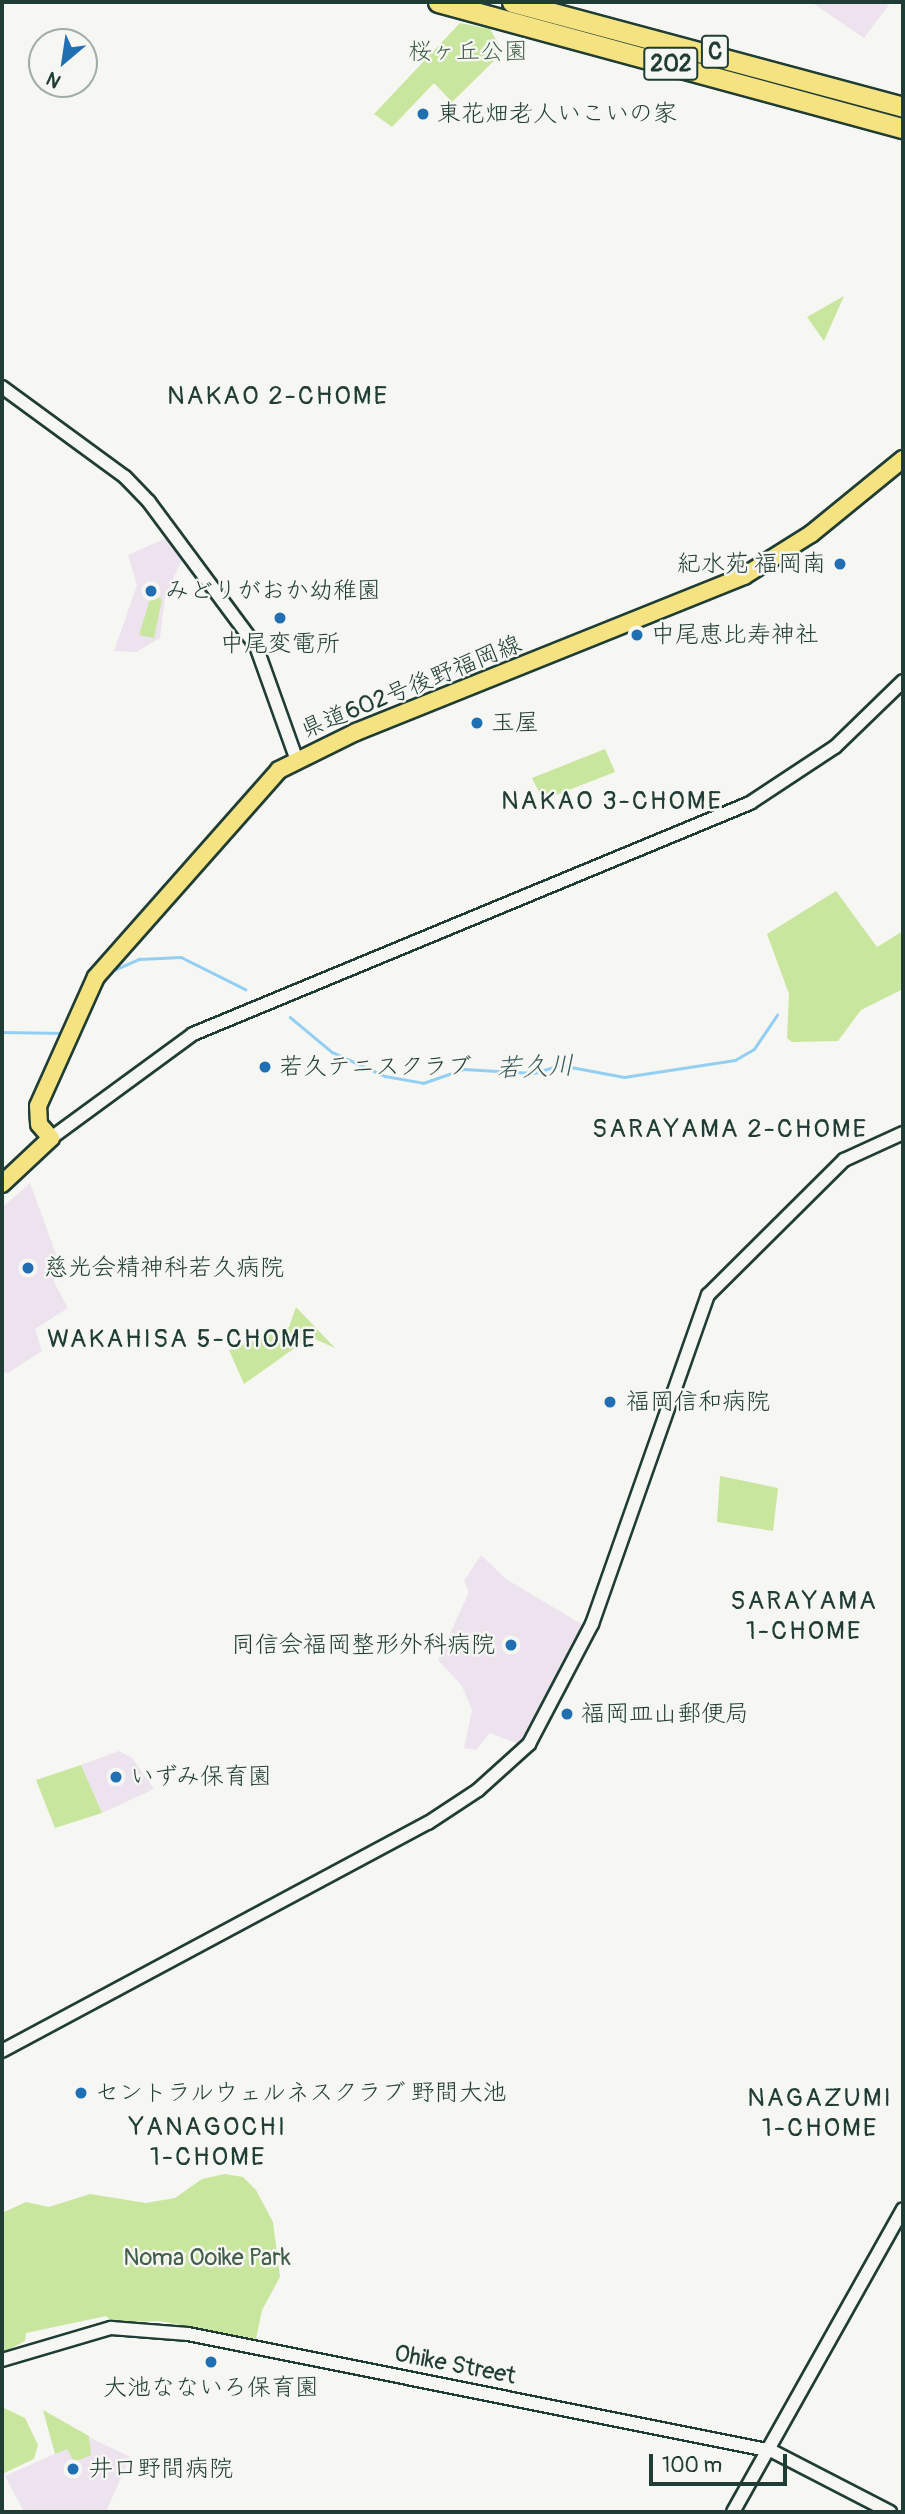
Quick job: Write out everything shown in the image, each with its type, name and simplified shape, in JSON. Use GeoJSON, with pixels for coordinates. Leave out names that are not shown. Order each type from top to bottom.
{"type":"FeatureCollection","features":[{"type":"Feature","properties":{"kind":"highway","name":"202"},"geometry":{"type":"LineString","coordinates":[[438,2],[903,128]]}},
{"type":"Feature","properties":{"kind":"highway","name":"C"},"geometry":{"type":"LineString","coordinates":[[468,2],[903,120]]}},
{"type":"Feature","properties":{"kind":"highway","name":"202"},"geometry":{"type":"LineString","coordinates":[[512,2],[903,105]]}},
{"type":"Feature","properties":{"kind":"highway","name":"C"},"geometry":{"type":"LineString","coordinates":[[527,2],[903,105]]}},
{"type":"Feature","properties":{"kind":"main road","name":"県道602号後野福岡線"},"geometry":{"type":"LineString","coordinates":[[51,1138],[39,1124],[38,1106],[70,1031],[123,942],[248,802],[296,758],[744,576],[811,534],[903,459]]}},
{"type":"Feature","properties":{"kind":"main road"},"geometry":{"type":"LineString","coordinates":[[2,1184],[51,1138]]}},
{"type":"Feature","properties":{"kind":"street"},"geometry":{"type":"LineString","coordinates":[[2,387],[125,477],[149,502],[256,646],[296,758]]}},
{"type":"Feature","properties":{"kind":"street"},"geometry":{"type":"LineString","coordinates":[[51,1138],[193,1034],[750,803],[835,747],[903,681]]}},
{"type":"Feature","properties":{"kind":"street"},"geometry":{"type":"LineString","coordinates":[[2,2051],[428,1823],[478,1790],[528,1744],[592,1624],[708,1295],[844,1160],[903,1133]]}},
{"type":"Feature","properties":{"kind":"street"},"geometry":{"type":"LineString","coordinates":[[733,2512],[772,2451],[903,2209]]}},
{"type":"Feature","properties":{"kind":"street","name":"Ohike Street"},"geometry":{"type":"LineString","coordinates":[[2,2360],[92,2330],[162,2330],[772,2451],[890,2512]]}},
{"type":"Feature","properties":{"kind":"shaded area"},"geometry":{"type":"Polygon","coordinates":[[[811,2],[891,2],[864,38],[811,2]]]}},
{"type":"Feature","properties":{"kind":"shaded area","name":"みどりがおか幼稚園"},"geometry":{"type":"Polygon","coordinates":[[[166,538],[182,559],[165,598],[160,638],[136,652],[114,651],[137,585],[128,555],[166,538]]]}},
{"type":"Feature","properties":{"kind":"shaded area","name":"慈光会精神科若久病院"},"geometry":{"type":"Polygon","coordinates":[[[30,1183],[56,1254],[54,1282],[68,1308],[35,1329],[42,1351],[8,1373],[2,1372],[2,1208],[30,1183]]]}},
{"type":"Feature","properties":{"kind":"shaded area","name":"同信会福岡整形外科病院"},"geometry":{"type":"Polygon","coordinates":[[[481,1555],[506,1579],[583,1625],[555,1692],[521,1745],[490,1733],[476,1750],[464,1748],[472,1710],[462,1686],[438,1660],[469,1592],[464,1581],[481,1555]]]}},
{"type":"Feature","properties":{"kind":"shaded area","name":"いずみ保育園"},"geometry":{"type":"Polygon","coordinates":[[[119,1751],[132,1758],[154,1789],[102,1813],[81,1765],[119,1751]]]}},
{"type":"Feature","properties":{"kind":"shaded area","name":"井口野間病院"},"geometry":{"type":"Polygon","coordinates":[[[89,2437],[130,2457],[106,2512],[24,2512],[5,2476],[68,2448],[90,2454],[89,2437]]]}},
{"type":"Feature","properties":{"kind":"green space","name":"桜ヶ丘公園"},"geometry":{"type":"Polygon","coordinates":[[[460,23],[490,29],[503,52],[452,102],[434,83],[392,127],[374,114],[460,23]]]}},
{"type":"Feature","properties":{"kind":"green space"},"geometry":{"type":"Polygon","coordinates":[[[844,296],[824,341],[807,317],[844,296]]]}},
{"type":"Feature","properties":{"kind":"green space"},"geometry":{"type":"Polygon","coordinates":[[[151,596],[162,599],[154,638],[139,635],[151,596]]]}},
{"type":"Feature","properties":{"kind":"green space"},"geometry":{"type":"Polygon","coordinates":[[[605,749],[615,772],[543,800],[532,778],[605,749]]]}},
{"type":"Feature","properties":{"kind":"green space"},"geometry":{"type":"Polygon","coordinates":[[[836,891],[877,947],[903,931],[903,989],[861,1010],[838,1041],[792,1042],[787,1038],[789,994],[767,934],[836,891]]]}},
{"type":"Feature","properties":{"kind":"green space"},"geometry":{"type":"Polygon","coordinates":[[[296,1307],[335,1348],[310,1337],[244,1384],[229,1350],[289,1327],[296,1307]]]}},
{"type":"Feature","properties":{"kind":"green space"},"geometry":{"type":"Polygon","coordinates":[[[720,1476],[778,1488],[773,1531],[717,1522],[720,1476]]]}},
{"type":"Feature","properties":{"kind":"green space"},"geometry":{"type":"Polygon","coordinates":[[[81,1765],[102,1813],[55,1828],[36,1780],[81,1765]]]}},
{"type":"Feature","properties":{"kind":"green space","name":"Noma Ooike Park"},"geometry":{"type":"Polygon","coordinates":[[[225,2174],[243,2177],[256,2190],[273,2222],[280,2277],[262,2310],[256,2339],[160,2321],[112,2322],[106,2316],[26,2333],[25,2341],[2,2353],[2,2213],[26,2202],[49,2207],[90,2194],[146,2203],[175,2198],[202,2179],[225,2174]]]}},
{"type":"Feature","properties":{"kind":"green space"},"geometry":{"type":"Polygon","coordinates":[[[2,2407],[25,2418],[38,2445],[34,2459],[2,2474],[2,2407]]]}},
{"type":"Feature","properties":{"kind":"green space"},"geometry":{"type":"Polygon","coordinates":[[[43,2410],[89,2436],[91,2455],[74,2462],[67,2449],[55,2454],[43,2410]]]}},
{"type":"Feature","properties":{"kind":"waterway","name":"若久川"},"geometry":{"type":"LineString","coordinates":[[112,971],[139,959],[181,957],[245,989]]}},
{"type":"Feature","properties":{"kind":"waterway","name":"若久川"},"geometry":{"type":"LineString","coordinates":[[94,1000],[105,978]]}},
{"type":"Feature","properties":{"kind":"waterway","name":"若久川"},"geometry":{"type":"LineString","coordinates":[[290,1017],[332,1052],[385,1076],[423,1083],[464,1069],[534,1073],[560,1065],[624,1077],[735,1060],[754,1049],[777,1015]]}},
{"type":"Feature","properties":{"kind":"waterway","name":"若久川"},"geometry":{"type":"LineString","coordinates":[[2,1032],[63,1033]]}},
{"type":"Feature","properties":{"kind":"place","name":"東花畑老人いこいの家"},"geometry":{"type":"Point","coordinates":[423,114]}},
{"type":"Feature","properties":{"kind":"place","name":"紀水苑 福岡南"},"geometry":{"type":"Point","coordinates":[840,564]}},
{"type":"Feature","properties":{"kind":"place","name":"みどりがおか幼稚園"},"geometry":{"type":"Point","coordinates":[151,591]}},
{"type":"Feature","properties":{"kind":"place","name":"中尾変電所"},"geometry":{"type":"Point","coordinates":[280,618]}},
{"type":"Feature","properties":{"kind":"place","name":"中尾恵比寿神社"},"geometry":{"type":"Point","coordinates":[637,635]}},
{"type":"Feature","properties":{"kind":"place","name":"玉屋"},"geometry":{"type":"Point","coordinates":[477,723]}},
{"type":"Feature","properties":{"kind":"place","name":"若久テニスクラブ"},"geometry":{"type":"Point","coordinates":[265,1067]}},
{"type":"Feature","properties":{"kind":"place","name":"慈光会精神科若久病院"},"geometry":{"type":"Point","coordinates":[28,1268]}},
{"type":"Feature","properties":{"kind":"place","name":"福岡信和病院"},"geometry":{"type":"Point","coordinates":[610,1402]}},
{"type":"Feature","properties":{"kind":"place","name":"同信会福岡整形外科病院"},"geometry":{"type":"Point","coordinates":[511,1645]}},
{"type":"Feature","properties":{"kind":"place","name":"福岡皿山郵便局"},"geometry":{"type":"Point","coordinates":[567,1714]}},
{"type":"Feature","properties":{"kind":"place","name":"いずみ保育園"},"geometry":{"type":"Point","coordinates":[116,1777]}},
{"type":"Feature","properties":{"kind":"place","name":"セントラルウェルネスクラブ 野間大池"},"geometry":{"type":"Point","coordinates":[81,2093]}},
{"type":"Feature","properties":{"kind":"place","name":"大池なないろ保育園"},"geometry":{"type":"Point","coordinates":[211,2362]}},
{"type":"Feature","properties":{"kind":"place","name":"井口野間病院"},"geometry":{"type":"Point","coordinates":[73,2469]}},
{"type":"Feature","properties":{"kind":"district","name":"NAKAO 2-CHOME"},"geometry":{"type":"Point","coordinates":[278,397]}},
{"type":"Feature","properties":{"kind":"district","name":"NAKAO 3-CHOME"},"geometry":{"type":"Point","coordinates":[612,802]}},
{"type":"Feature","properties":{"kind":"district","name":"SARAYAMA 2-CHOME"},"geometry":{"type":"Point","coordinates":[730,1130]}},
{"type":"Feature","properties":{"kind":"district","name":"WAKAHISA 5-CHOME"},"geometry":{"type":"Point","coordinates":[182,1340]}},
{"type":"Feature","properties":{"kind":"district","name":"SARAYAMA 1-CHOME"},"geometry":{"type":"Point","coordinates":[804,1617]}},
{"type":"Feature","properties":{"kind":"district","name":"NAGAZUMI 1-CHOME"},"geometry":{"type":"Point","coordinates":[820,2114]}},
{"type":"Feature","properties":{"kind":"district","name":"YANAGOCHI 1-CHOME"},"geometry":{"type":"Point","coordinates":[208,2143]}}]}
